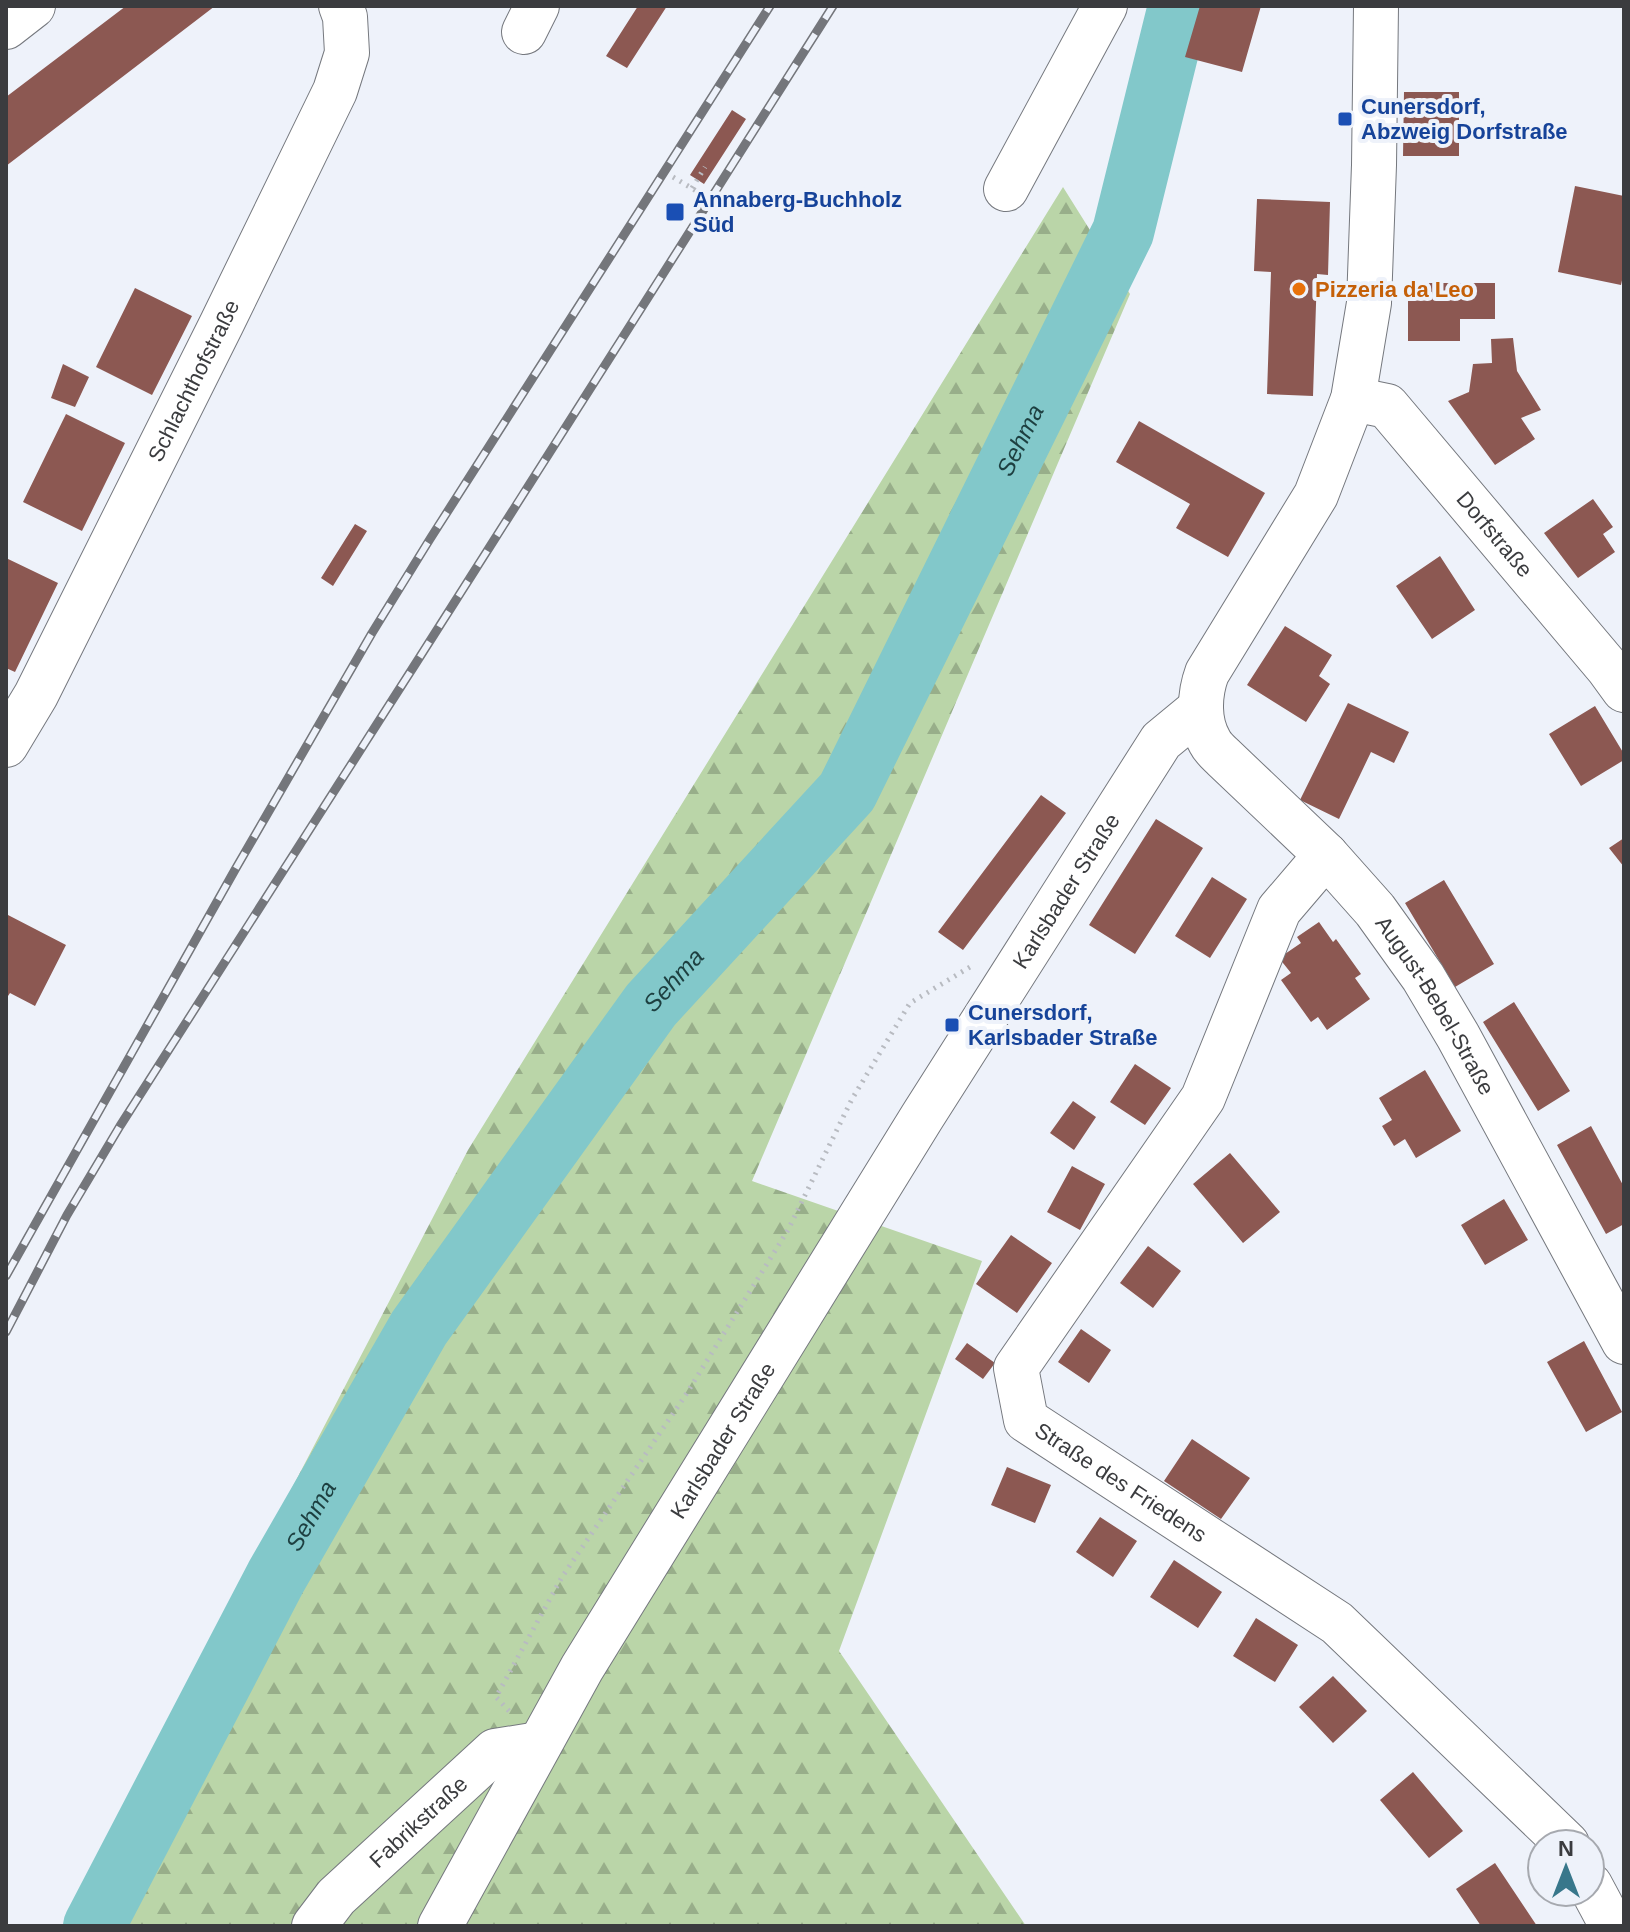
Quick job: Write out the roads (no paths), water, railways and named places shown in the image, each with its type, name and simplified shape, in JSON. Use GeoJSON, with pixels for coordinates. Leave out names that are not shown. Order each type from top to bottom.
{"type":"FeatureCollection","features":[{"type":"Feature","properties":{"kind":"main road"},"geometry":{"type":"LineString","coordinates":[[6,27],[33,6]]}},
{"type":"Feature","properties":{"kind":"main road","name":"Schlachthofstraße"},"geometry":{"type":"LineString","coordinates":[[6,745],[51,666],[335,91],[347,53],[345,17],[341,6]]}},
{"type":"Feature","properties":{"kind":"main road"},"geometry":{"type":"LineString","coordinates":[[1006,189],[1105,6]]}},
{"type":"Feature","properties":{"kind":"main road"},"geometry":{"type":"LineString","coordinates":[[1201,708],[1201,690],[1207,673],[1316,495],[1353,399],[1369,303],[1376,6]]}},
{"type":"Feature","properties":{"kind":"main road","name":"Dorfstraße"},"geometry":{"type":"LineString","coordinates":[[1353,399],[1387,406],[1619,666]]}},
{"type":"Feature","properties":{"kind":"main road","name":"August-Bebel-Straße"},"geometry":{"type":"LineString","coordinates":[[1201,708],[1210,742],[1326,855],[1375,910],[1423,977],[1624,1342]]}},
{"type":"Feature","properties":{"kind":"main road","name":"Karlsbader Straße"},"geometry":{"type":"LineString","coordinates":[[440,1926],[582,1668],[922,1117],[1161,741],[1201,708]]}},
{"type":"Feature","properties":{"kind":"main road","name":"Straße des Friedens"},"geometry":{"type":"LineString","coordinates":[[1326,855],[1279,910],[1203,1098],[1016,1368],[1026,1420],[1337,1623],[1550,1828]]}},
{"type":"Feature","properties":{"kind":"main road","name":"Fabrikstraße"},"geometry":{"type":"LineString","coordinates":[[314,1926],[336,1897],[495,1751],[539,1744]]}},
{"type":"Feature","properties":{"kind":"main road"},"geometry":{"type":"LineString","coordinates":[[1602,1908],[1612,1926]]}},
{"type":"Feature","properties":{"kind":"waterway","name":"Sehma"},"geometry":{"type":"LineString","coordinates":[[94,1926],[276,1577],[419,1328],[651,1005],[847,792],[1123,232],[1179,6]]}},
{"type":"Feature","properties":{"kind":"railway"},"geometry":{"type":"LineString","coordinates":[[6,1276],[372,633],[770,6]]}},
{"type":"Feature","properties":{"kind":"railway"},"geometry":{"type":"LineString","coordinates":[[6,1332],[67,1215],[120,1126],[833,6]]}},
{"type":"Feature","properties":{"kind":"place","name":"Cunersdorf, Abzweig Dorfstraße"},"geometry":{"type":"Point","coordinates":[1345,119]}},
{"type":"Feature","properties":{"kind":"place","name":"Annaberg-Buchholz Süd"},"geometry":{"type":"Point","coordinates":[675,212]}},
{"type":"Feature","properties":{"kind":"place","name":"Pizzeria da Leo"},"geometry":{"type":"Point","coordinates":[1299,289]}},
{"type":"Feature","properties":{"kind":"place","name":"Cunersdorf, Karlsbader Straße"},"geometry":{"type":"Point","coordinates":[952,1025]}}]}
